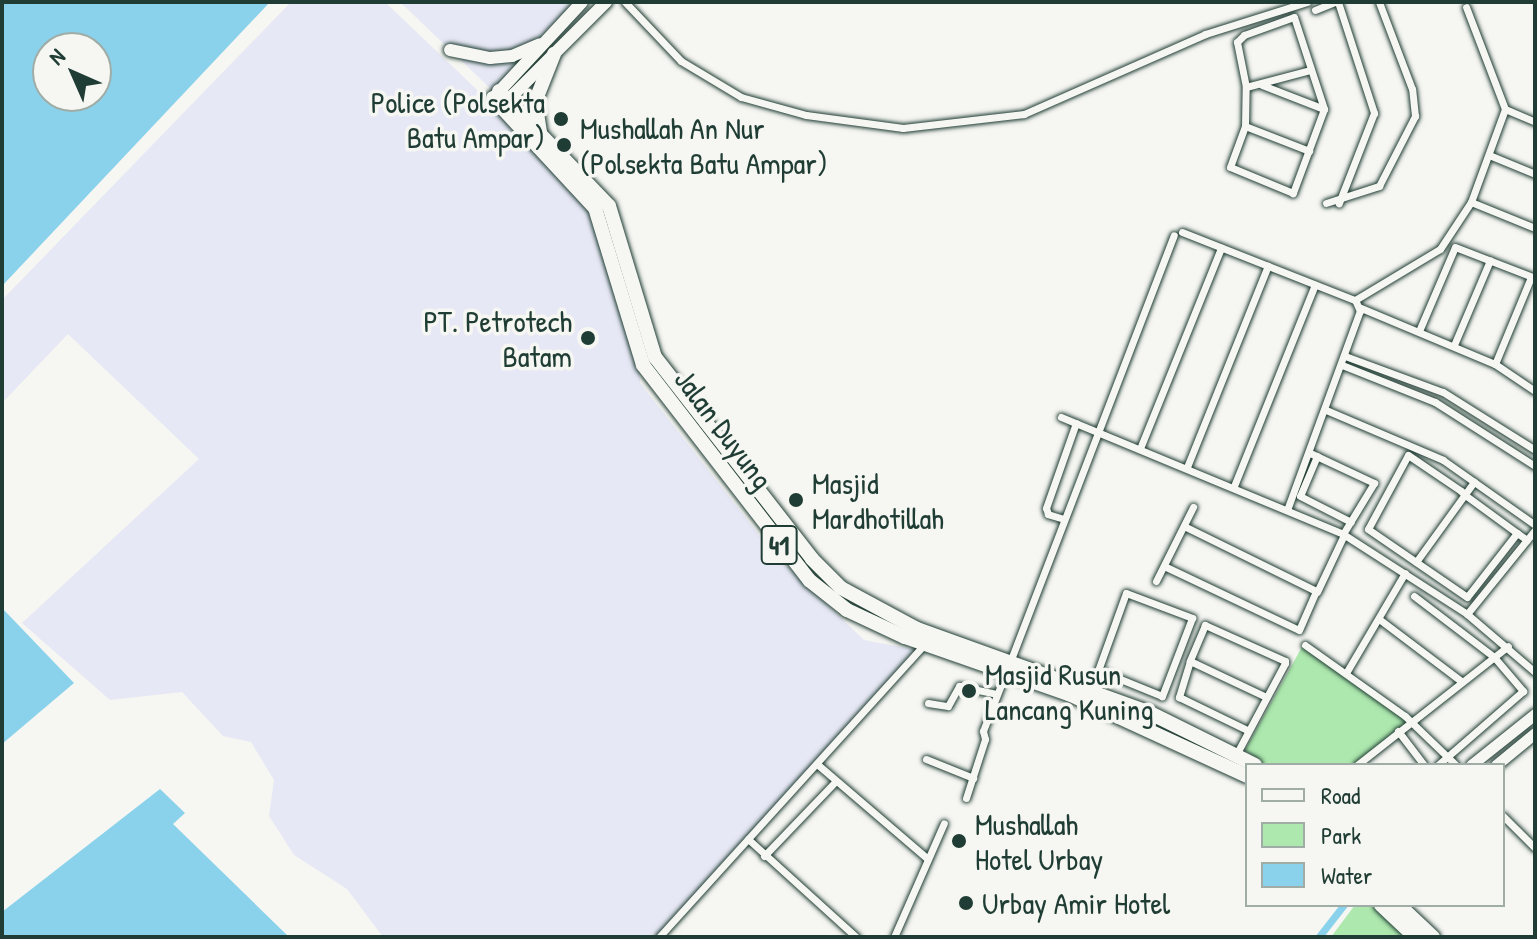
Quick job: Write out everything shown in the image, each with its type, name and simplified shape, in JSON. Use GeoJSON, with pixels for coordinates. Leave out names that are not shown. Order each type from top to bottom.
{"type":"FeatureCollection","features":[{"type":"Feature","properties":{"kind":"highway"},"geometry":{"type":"LineString","coordinates":[[540,133],[535,102],[549,48]]}},
{"type":"Feature","properties":{"kind":"highway","name":"Jalan Duyung"},"geometry":{"type":"LineString","coordinates":[[500,99],[540,133],[613,213],[650,347],[661,367],[812,559],[853,597],[917,629],[1142,715],[1237,753],[1252,763]]}},
{"type":"Feature","properties":{"kind":"highway","name":"Jalan Duyung"},"geometry":{"type":"LineString","coordinates":[[500,99],[595,208],[643,365],[765,527],[809,580],[837,604],[925,644],[1091,690],[1142,715],[1245,775]]}},
{"type":"Feature","properties":{"kind":"highway"},"geometry":{"type":"LineString","coordinates":[[765,527],[778,516]]}},
{"type":"Feature","properties":{"kind":"highway"},"geometry":{"type":"LineString","coordinates":[[1383,907],[1415,937]]}},
{"type":"Feature","properties":{"kind":"highway"},"geometry":{"type":"LineString","coordinates":[[1401,907],[1433,937]]}},
{"type":"Feature","properties":{"kind":"main road"},"geometry":{"type":"LineString","coordinates":[[450,50],[490,58],[549,48],[582,2]]}},
{"type":"Feature","properties":{"kind":"main road"},"geometry":{"type":"LineString","coordinates":[[500,99],[549,48],[606,2]]}},
{"type":"Feature","properties":{"kind":"main road"},"geometry":{"type":"LineString","coordinates":[[1474,763],[1535,714]]}},
{"type":"Feature","properties":{"kind":"main road"},"geometry":{"type":"LineString","coordinates":[[1498,763],[1535,733]]}},
{"type":"Feature","properties":{"kind":"street"},"geometry":{"type":"LineString","coordinates":[[625,2],[681,61],[741,97],[806,115],[903,128],[1024,114],[1230,25],[1307,2]]}},
{"type":"Feature","properties":{"kind":"street"},"geometry":{"type":"LineString","coordinates":[[1315,10],[1336,2],[1374,113],[1339,203]]}},
{"type":"Feature","properties":{"kind":"street"},"geometry":{"type":"LineString","coordinates":[[1326,203],[1339,203],[1379,186],[1415,116],[1412,89],[1379,2]]}},
{"type":"Feature","properties":{"kind":"street"},"geometry":{"type":"LineString","coordinates":[[1355,300],[1446,243],[1471,202],[1489,155],[1505,109],[1466,7]]}},
{"type":"Feature","properties":{"kind":"street"},"geometry":{"type":"LineString","coordinates":[[1230,25],[1237,42],[1246,87],[1245,126],[1233,171],[1293,193],[1324,109],[1294,17],[1244,35],[1237,42]]}},
{"type":"Feature","properties":{"kind":"street"},"geometry":{"type":"LineString","coordinates":[[1246,87],[1310,70]]}},
{"type":"Feature","properties":{"kind":"street"},"geometry":{"type":"LineString","coordinates":[[1262,85],[1324,109]]}},
{"type":"Feature","properties":{"kind":"street"},"geometry":{"type":"LineString","coordinates":[[1505,109],[1535,122]]}},
{"type":"Feature","properties":{"kind":"street"},"geometry":{"type":"LineString","coordinates":[[1245,126],[1309,151]]}},
{"type":"Feature","properties":{"kind":"street"},"geometry":{"type":"LineString","coordinates":[[1489,155],[1535,174]]}},
{"type":"Feature","properties":{"kind":"street"},"geometry":{"type":"LineString","coordinates":[[1471,202],[1535,228]]}},
{"type":"Feature","properties":{"kind":"street"},"geometry":{"type":"LineString","coordinates":[[966,798],[996,694],[1095,430],[1178,234],[1355,300],[1361,308],[1495,364],[1535,391]]}},
{"type":"Feature","properties":{"kind":"street"},"geometry":{"type":"LineString","coordinates":[[1419,331],[1455,247],[1533,277],[1495,364]]}},
{"type":"Feature","properties":{"kind":"street"},"geometry":{"type":"LineString","coordinates":[[1141,446],[1221,248]]}},
{"type":"Feature","properties":{"kind":"street"},"geometry":{"type":"LineString","coordinates":[[1454,345],[1490,260]]}},
{"type":"Feature","properties":{"kind":"street"},"geometry":{"type":"LineString","coordinates":[[1187,467],[1268,266]]}},
{"type":"Feature","properties":{"kind":"street"},"geometry":{"type":"LineString","coordinates":[[1234,486],[1315,285]]}},
{"type":"Feature","properties":{"kind":"street"},"geometry":{"type":"LineString","coordinates":[[1351,522],[1300,496],[1361,308]]}},
{"type":"Feature","properties":{"kind":"street"},"geometry":{"type":"LineString","coordinates":[[1345,356],[1443,392],[1535,450]]}},
{"type":"Feature","properties":{"kind":"street"},"geometry":{"type":"LineString","coordinates":[[1342,365],[1435,402],[1535,466]]}},
{"type":"Feature","properties":{"kind":"street"},"geometry":{"type":"LineString","coordinates":[[1326,410],[1413,444],[1474,482],[1535,527],[1467,614]]}},
{"type":"Feature","properties":{"kind":"street"},"geometry":{"type":"LineString","coordinates":[[1061,417],[1141,446],[1343,534],[1467,614],[1535,672]]}},
{"type":"Feature","properties":{"kind":"street"},"geometry":{"type":"LineString","coordinates":[[1064,519],[1046,511],[1076,423]]}},
{"type":"Feature","properties":{"kind":"street"},"geometry":{"type":"LineString","coordinates":[[1287,510],[1313,454]]}},
{"type":"Feature","properties":{"kind":"street"},"geometry":{"type":"LineString","coordinates":[[1164,566],[1297,632],[1343,534],[1373,481],[1313,454]]}},
{"type":"Feature","properties":{"kind":"street"},"geometry":{"type":"LineString","coordinates":[[1517,533],[1467,597],[1368,529],[1408,455],[1527,540]]}},
{"type":"Feature","properties":{"kind":"street"},"geometry":{"type":"LineString","coordinates":[[1416,562],[1474,482]]}},
{"type":"Feature","properties":{"kind":"street"},"geometry":{"type":"LineString","coordinates":[[1156,581],[1193,507]]}},
{"type":"Feature","properties":{"kind":"street"},"geometry":{"type":"LineString","coordinates":[[1184,526],[1317,592]]}},
{"type":"Feature","properties":{"kind":"street"},"geometry":{"type":"LineString","coordinates":[[1503,550],[1512,559]]}},
{"type":"Feature","properties":{"kind":"street"},"geometry":{"type":"LineString","coordinates":[[1346,673],[1405,573]]}},
{"type":"Feature","properties":{"kind":"street"},"geometry":{"type":"LineString","coordinates":[[1091,690],[1098,670],[1126,593],[1188,615],[1192,623],[1164,694],[1157,695],[1098,670]]}},
{"type":"Feature","properties":{"kind":"street"},"geometry":{"type":"LineString","coordinates":[[1414,596],[1494,657],[1522,694],[1440,763]]}},
{"type":"Feature","properties":{"kind":"street"},"geometry":{"type":"LineString","coordinates":[[1379,619],[1461,681]]}},
{"type":"Feature","properties":{"kind":"street"},"geometry":{"type":"LineString","coordinates":[[1237,753],[1285,663],[1282,658],[1206,625],[1179,697],[1247,730]]}},
{"type":"Feature","properties":{"kind":"street"},"geometry":{"type":"LineString","coordinates":[[659,937],[925,644]]}},
{"type":"Feature","properties":{"kind":"street"},"geometry":{"type":"LineString","coordinates":[[1305,645],[1411,721],[1454,763]]}},
{"type":"Feature","properties":{"kind":"street"},"geometry":{"type":"LineString","coordinates":[[1359,763],[1508,646]]}},
{"type":"Feature","properties":{"kind":"street"},"geometry":{"type":"LineString","coordinates":[[1190,661],[1266,697]]}},
{"type":"Feature","properties":{"kind":"street"},"geometry":{"type":"LineString","coordinates":[[928,703],[948,706],[959,686],[996,694]]}},
{"type":"Feature","properties":{"kind":"street"},"geometry":{"type":"LineString","coordinates":[[1142,715],[1157,695]]}},
{"type":"Feature","properties":{"kind":"street"},"geometry":{"type":"LineString","coordinates":[[1398,731],[1422,763]]}},
{"type":"Feature","properties":{"kind":"street"},"geometry":{"type":"LineString","coordinates":[[926,759],[973,778]]}},
{"type":"Feature","properties":{"kind":"street"},"geometry":{"type":"LineString","coordinates":[[817,764],[928,859]]}},
{"type":"Feature","properties":{"kind":"street"},"geometry":{"type":"LineString","coordinates":[[764,856],[836,781]]}},
{"type":"Feature","properties":{"kind":"street"},"geometry":{"type":"LineString","coordinates":[[1505,818],[1535,848]]}},
{"type":"Feature","properties":{"kind":"street"},"geometry":{"type":"LineString","coordinates":[[894,937],[944,823]]}},
{"type":"Feature","properties":{"kind":"street"},"geometry":{"type":"LineString","coordinates":[[748,839],[856,937]]}},
{"type":"Feature","properties":{"kind":"shaded area"},"geometry":{"type":"Polygon","coordinates":[[[291,2],[385,2],[601,208],[638,348],[640,383],[774,554],[864,640],[918,650],[659,937],[383,937],[347,889],[294,855],[269,816],[274,780],[251,742],[223,736],[182,692],[110,700],[22,623],[199,459],[68,334],[2,403],[2,300],[291,2]]]}},
{"type":"Feature","properties":{"kind":"shaded area"},"geometry":{"type":"Polygon","coordinates":[[[400,2],[579,2],[493,91],[400,2]]]}},
{"type":"Feature","properties":{"kind":"green space"},"geometry":{"type":"Polygon","coordinates":[[[1303,645],[1409,721],[1358,763],[1261,763],[1245,750],[1303,645]]]}},
{"type":"Feature","properties":{"kind":"green space"},"geometry":{"type":"Polygon","coordinates":[[[1354,907],[1386,907],[1418,937],[1331,937],[1354,907]]]}},
{"type":"Feature","properties":{"kind":"water"},"geometry":{"type":"Polygon","coordinates":[[[2,2],[270,2],[2,286],[2,2]]]}},
{"type":"Feature","properties":{"kind":"water"},"geometry":{"type":"Polygon","coordinates":[[[2,608],[74,683],[2,744],[2,608]]]}},
{"type":"Feature","properties":{"kind":"water"},"geometry":{"type":"Polygon","coordinates":[[[160,789],[185,813],[173,824],[289,937],[2,937],[2,912],[160,789]]]}},
{"type":"Feature","properties":{"kind":"water"},"geometry":{"type":"Polygon","coordinates":[[[1338,907],[1347,907],[1324,937],[1315,937],[1338,907]]]}},
{"type":"Feature","properties":{"kind":"place","name":"Police (Polsekta Batu Ampar)"},"geometry":{"type":"Point","coordinates":[561,119]}},
{"type":"Feature","properties":{"kind":"place","name":"Mushallah An Nur (Polsekta Batu Ampar)"},"geometry":{"type":"Point","coordinates":[564,145]}},
{"type":"Feature","properties":{"kind":"place","name":"PT. Petrotech Batam"},"geometry":{"type":"Point","coordinates":[588,338]}},
{"type":"Feature","properties":{"kind":"place","name":"Masjid Mardhotillah"},"geometry":{"type":"Point","coordinates":[796,500]}},
{"type":"Feature","properties":{"kind":"place","name":"Masjid Rusun Lancang Kuning"},"geometry":{"type":"Point","coordinates":[969,691]}},
{"type":"Feature","properties":{"kind":"place","name":"Mushallah Hotel Urbay"},"geometry":{"type":"Point","coordinates":[959,841]}},
{"type":"Feature","properties":{"kind":"place","name":"Urbay Amir Hotel"},"geometry":{"type":"Point","coordinates":[966,903]}}]}
